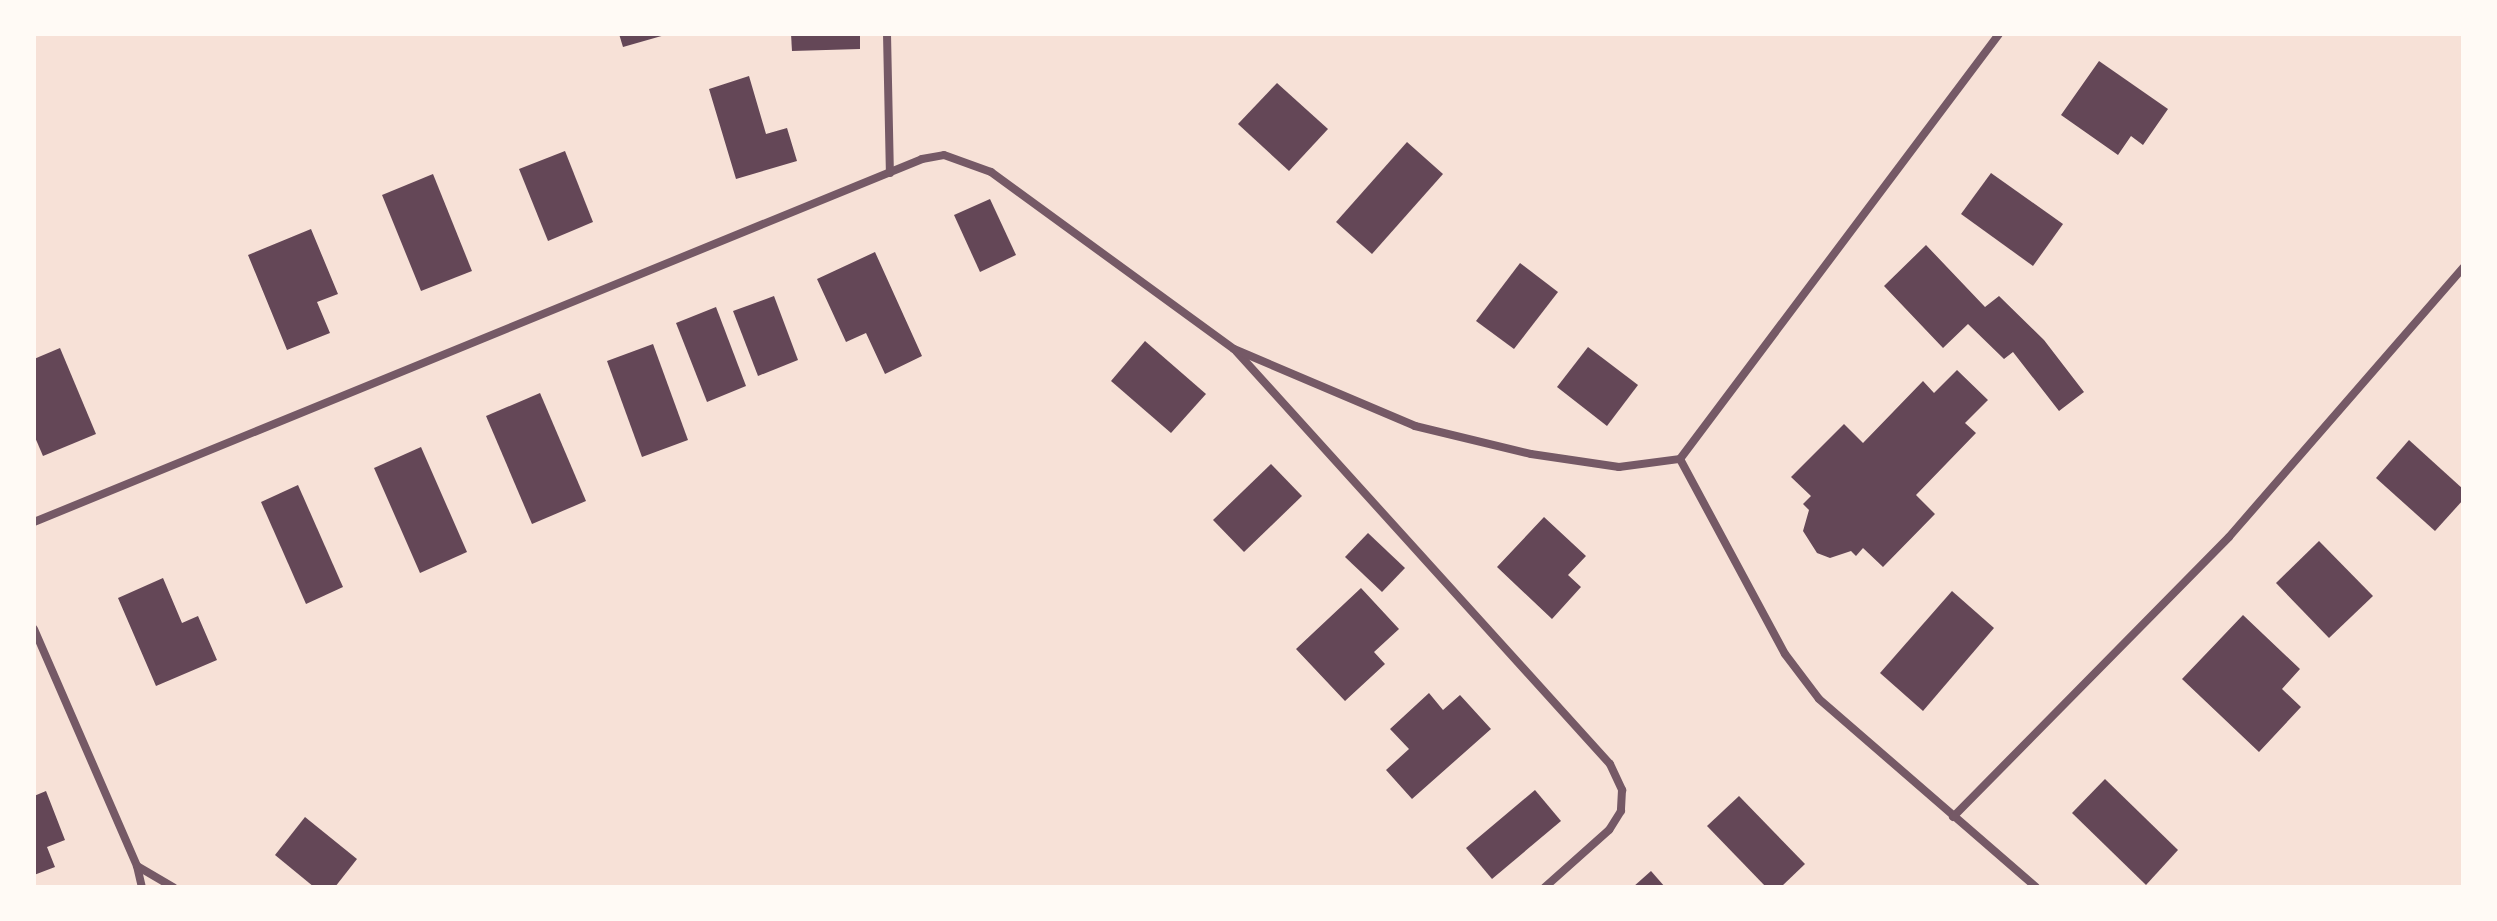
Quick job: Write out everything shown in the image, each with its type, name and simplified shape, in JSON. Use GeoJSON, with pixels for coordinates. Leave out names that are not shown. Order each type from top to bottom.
{"type":"FeatureCollection","features":[{"type":"Feature","properties":{"kind":"street"},"geometry":{"type":"LineString","coordinates":[[887,34],[890,173]]}},
{"type":"Feature","properties":{"kind":"street"},"geometry":{"type":"LineString","coordinates":[[1234,349],[1415,426],[1531,454],[1619,467],[1680,459],[1999,34]]}},
{"type":"Feature","properties":{"kind":"street"},"geometry":{"type":"LineString","coordinates":[[34,522],[890,173],[944,155],[991,172],[1234,349],[1610,764],[1622,790],[1621,811],[1609,830],[1545,887]]}},
{"type":"Feature","properties":{"kind":"street"},"geometry":{"type":"LineString","coordinates":[[1953,817],[2229,537],[2463,268]]}},
{"type":"Feature","properties":{"kind":"street"},"geometry":{"type":"LineString","coordinates":[[1680,459],[1785,654],[1819,699],[2036,887]]}},
{"type":"Feature","properties":{"kind":"street"},"geometry":{"type":"LineString","coordinates":[[34,629],[137,866],[142,887]]}},
{"type":"Feature","properties":{"kind":"street"},"geometry":{"type":"LineString","coordinates":[[137,866],[173,887]]}},
{"type":"Feature","properties":{"kind":"building"},"geometry":{"type":"Polygon","coordinates":[[[619,34],[665,34],[665,35],[623,47],[619,34]]]}},
{"type":"Feature","properties":{"kind":"building"},"geometry":{"type":"Polygon","coordinates":[[[791,34],[860,34],[860,49],[792,51],[791,34]]]}},
{"type":"Feature","properties":{"kind":"building"},"geometry":{"type":"Polygon","coordinates":[[[2099,61],[2168,109],[2143,145],[2131,136],[2118,155],[2061,115],[2099,61]]]}},
{"type":"Feature","properties":{"kind":"building"},"geometry":{"type":"Polygon","coordinates":[[[749,76],[766,134],[787,128],[797,161],[736,179],[709,89],[749,76]]]}},
{"type":"Feature","properties":{"kind":"building"},"geometry":{"type":"Polygon","coordinates":[[[1277,83],[1328,129],[1289,171],[1238,124],[1277,83]]]}},
{"type":"Feature","properties":{"kind":"building"},"geometry":{"type":"Polygon","coordinates":[[[1407,142],[1443,174],[1372,254],[1336,222],[1407,142]]]}},
{"type":"Feature","properties":{"kind":"building"},"geometry":{"type":"Polygon","coordinates":[[[565,151],[593,222],[548,241],[519,169],[565,151]]]}},
{"type":"Feature","properties":{"kind":"building"},"geometry":{"type":"Polygon","coordinates":[[[1991,173],[2063,224],[2033,266],[1961,214],[1991,173]]]}},
{"type":"Feature","properties":{"kind":"building"},"geometry":{"type":"Polygon","coordinates":[[[433,174],[472,271],[421,291],[382,195],[433,174]]]}},
{"type":"Feature","properties":{"kind":"building"},"geometry":{"type":"Polygon","coordinates":[[[990,199],[1016,255],[980,272],[954,215],[990,199]]]}},
{"type":"Feature","properties":{"kind":"building"},"geometry":{"type":"Polygon","coordinates":[[[311,229],[338,294],[317,302],[330,333],[287,350],[248,255],[311,229]]]}},
{"type":"Feature","properties":{"kind":"building"},"geometry":{"type":"Polygon","coordinates":[[[1926,245],[1985,307],[1999,296],[2044,340],[2084,392],[2059,411],[2013,352],[2004,359],[1968,324],[1943,348],[1884,286],[1926,245]]]}},
{"type":"Feature","properties":{"kind":"building"},"geometry":{"type":"Polygon","coordinates":[[[875,252],[922,356],[885,374],[866,333],[846,342],[817,279],[875,252]]]}},
{"type":"Feature","properties":{"kind":"building"},"geometry":{"type":"Polygon","coordinates":[[[1520,263],[1558,292],[1514,349],[1476,321],[1520,263]]]}},
{"type":"Feature","properties":{"kind":"building"},"geometry":{"type":"Polygon","coordinates":[[[774,296],[798,360],[758,376],[733,311],[774,296]]]}},
{"type":"Feature","properties":{"kind":"building"},"geometry":{"type":"Polygon","coordinates":[[[716,307],[746,386],[707,402],[676,323],[716,307]]]}},
{"type":"Feature","properties":{"kind":"building"},"geometry":{"type":"Polygon","coordinates":[[[1145,341],[1206,394],[1171,433],[1111,381],[1145,341]]]}},
{"type":"Feature","properties":{"kind":"building"},"geometry":{"type":"Polygon","coordinates":[[[653,344],[688,440],[642,457],[607,361],[653,344]]]}},
{"type":"Feature","properties":{"kind":"building"},"geometry":{"type":"Polygon","coordinates":[[[1588,347],[1638,385],[1607,426],[1557,387],[1588,347]]]}},
{"type":"Feature","properties":{"kind":"building"},"geometry":{"type":"Polygon","coordinates":[[[60,348],[96,434],[43,456],[34,435],[34,359],[60,348]]]}},
{"type":"Feature","properties":{"kind":"building"},"geometry":{"type":"Polygon","coordinates":[[[1957,370],[1988,400],[1965,423],[1976,433],[1916,495],[1935,514],[1883,567],[1863,548],[1856,556],[1851,551],[1830,558],[1817,553],[1803,531],[1809,510],[1803,504],[1811,496],[1791,477],[1844,424],[1863,443],[1923,381],[1934,393],[1957,370]]]}},
{"type":"Feature","properties":{"kind":"building"},"geometry":{"type":"Polygon","coordinates":[[[540,393],[586,501],[532,524],[486,416],[540,393]]]}},
{"type":"Feature","properties":{"kind":"building"},"geometry":{"type":"Polygon","coordinates":[[[2409,440],[2463,489],[2463,500],[2435,531],[2376,478],[2409,440]]]}},
{"type":"Feature","properties":{"kind":"building"},"geometry":{"type":"Polygon","coordinates":[[[421,447],[467,552],[420,573],[374,468],[421,447]]]}},
{"type":"Feature","properties":{"kind":"building"},"geometry":{"type":"Polygon","coordinates":[[[1271,464],[1302,496],[1244,552],[1213,520],[1271,464]]]}},
{"type":"Feature","properties":{"kind":"building"},"geometry":{"type":"Polygon","coordinates":[[[298,485],[343,587],[306,604],[261,502],[298,485]]]}},
{"type":"Feature","properties":{"kind":"building"},"geometry":{"type":"Polygon","coordinates":[[[1544,517],[1586,556],[1568,575],[1581,587],[1552,619],[1497,567],[1544,517]]]}},
{"type":"Feature","properties":{"kind":"building"},"geometry":{"type":"Polygon","coordinates":[[[1368,533],[1405,568],[1382,592],[1345,557],[1368,533]]]}},
{"type":"Feature","properties":{"kind":"building"},"geometry":{"type":"Polygon","coordinates":[[[2319,541],[2373,596],[2329,638],[2276,583],[2319,541]]]}},
{"type":"Feature","properties":{"kind":"building"},"geometry":{"type":"Polygon","coordinates":[[[163,578],[182,623],[198,616],[217,660],[156,686],[118,598],[163,578]]]}},
{"type":"Feature","properties":{"kind":"building"},"geometry":{"type":"Polygon","coordinates":[[[1361,588],[1399,629],[1374,652],[1385,664],[1345,701],[1296,649],[1361,588]]]}},
{"type":"Feature","properties":{"kind":"building"},"geometry":{"type":"Polygon","coordinates":[[[1952,591],[1994,628],[1923,711],[1880,673],[1952,591]]]}},
{"type":"Feature","properties":{"kind":"building"},"geometry":{"type":"Polygon","coordinates":[[[2243,615],[2300,669],[2282,689],[2301,707],[2259,752],[2182,679],[2243,615]]]}},
{"type":"Feature","properties":{"kind":"building"},"geometry":{"type":"Polygon","coordinates":[[[1429,693],[1443,710],[1460,695],[1491,729],[1412,799],[1386,770],[1409,749],[1390,729],[1429,693]]]}},
{"type":"Feature","properties":{"kind":"building"},"geometry":{"type":"Polygon","coordinates":[[[2105,779],[2178,850],[2146,885],[2072,813],[2105,779]]]}},
{"type":"Feature","properties":{"kind":"building"},"geometry":{"type":"Polygon","coordinates":[[[1535,790],[1561,821],[1492,879],[1466,848],[1535,790]]]}},
{"type":"Feature","properties":{"kind":"building"},"geometry":{"type":"Polygon","coordinates":[[[46,791],[65,840],[47,847],[55,867],[34,875],[34,796],[46,791]]]}},
{"type":"Feature","properties":{"kind":"building"},"geometry":{"type":"Polygon","coordinates":[[[1739,796],[1805,864],[1781,887],[1766,887],[1707,826],[1739,796]]]}},
{"type":"Feature","properties":{"kind":"building"},"geometry":{"type":"Polygon","coordinates":[[[305,817],[357,859],[335,887],[314,887],[275,855],[305,817]]]}},
{"type":"Feature","properties":{"kind":"building"},"geometry":{"type":"Polygon","coordinates":[[[1651,871],[1665,887],[1633,887],[1651,871]]]}}]}
